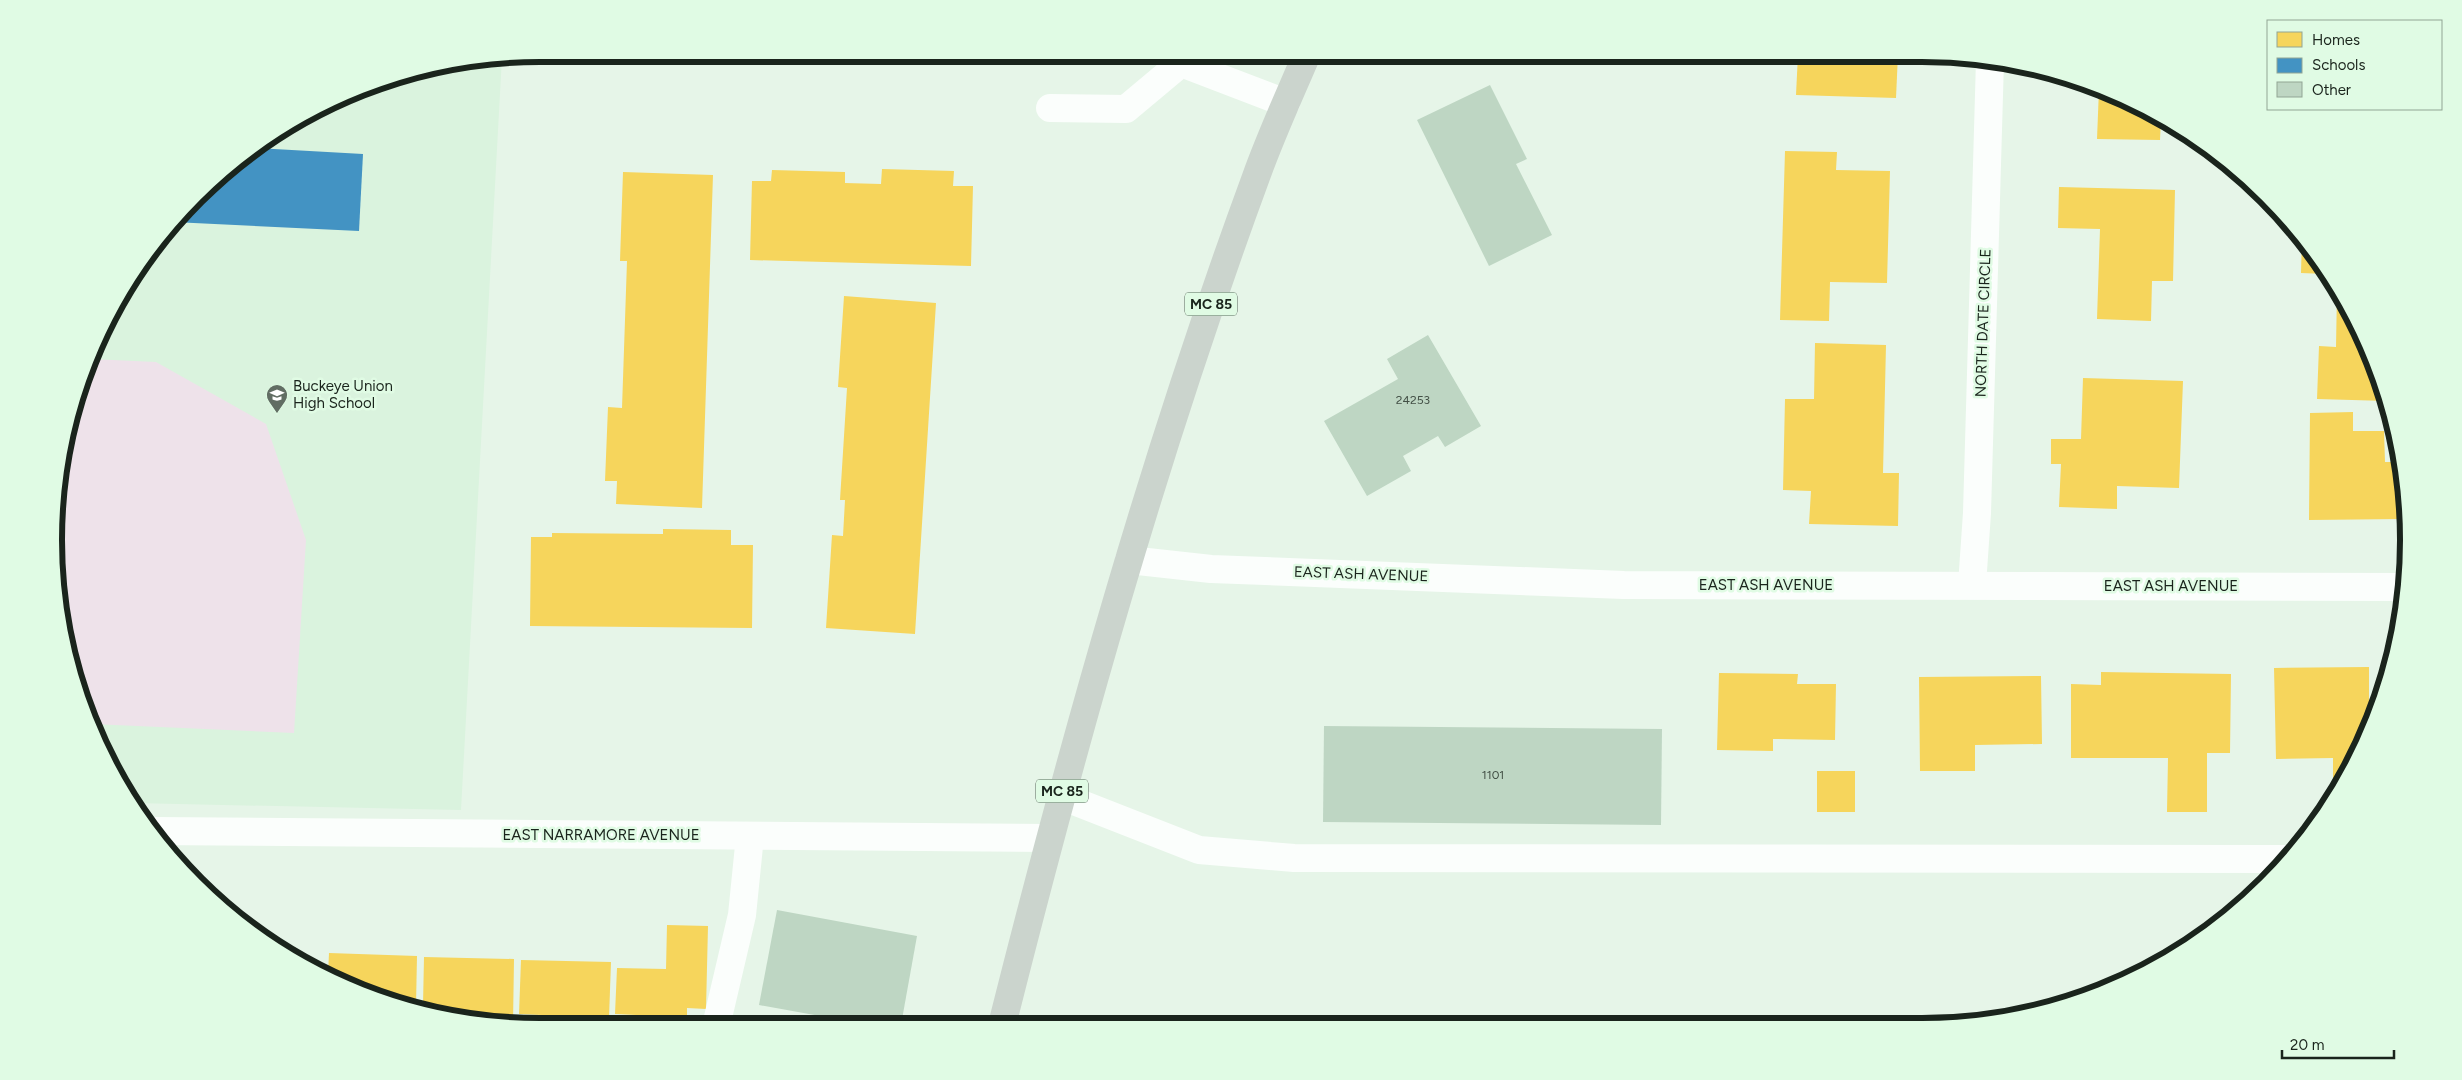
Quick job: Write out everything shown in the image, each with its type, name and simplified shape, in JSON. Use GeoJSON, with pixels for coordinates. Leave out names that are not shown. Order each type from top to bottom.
{"type":"FeatureCollection","features":[{"type":"Feature","properties":{"kind":"main road","name":"MC 85"},"geometry":{"type":"LineString","coordinates":[[1004,1018],[1049,838],[1164,439],[1256,174],[1304,62]]}},
{"type":"Feature","properties":{"kind":"street"},"geometry":{"type":"LineString","coordinates":[[1050,108],[1126,108],[1174,62]]}},
{"type":"Feature","properties":{"kind":"street"},"geometry":{"type":"LineString","coordinates":[[1188,62],[1286,103]]}},
{"type":"Feature","properties":{"kind":"street","name":"NORTH DATE CIRCLE"},"geometry":{"type":"LineString","coordinates":[[1972,585],[1977,513],[1990,68]]}},
{"type":"Feature","properties":{"kind":"street","name":"EAST ASH AVENUE"},"geometry":{"type":"LineString","coordinates":[[1129,560],[1211,569],[1624,585],[2396,587]]}},
{"type":"Feature","properties":{"kind":"street"},"geometry":{"type":"LineString","coordinates":[[1061,796],[1199,850],[1294,858],[2277,859]]}},
{"type":"Feature","properties":{"kind":"street","name":"EAST NARRAMORE AVENUE"},"geometry":{"type":"LineString","coordinates":[[161,831],[1049,838]]}},
{"type":"Feature","properties":{"kind":"street"},"geometry":{"type":"LineString","coordinates":[[718,1018],[742,915],[750,836]]}},
{"type":"Feature","properties":{"kind":"shaded area","name":"Buckeye Union High School"},"geometry":{"type":"Polygon","coordinates":[[[502,65],[461,810],[142,803],[126,779],[99,723],[79,664],[67,602],[62,540],[67,478],[72,447],[79,416],[99,357],[126,301],[143,275],[161,249],[202,202],[249,161],[275,143],[301,126],[357,99],[416,79],[447,72],[502,65]]]}},
{"type":"Feature","properties":{"kind":"shaded area"},"geometry":{"type":"Polygon","coordinates":[[[98,359],[156,362],[266,424],[306,540],[294,733],[100,724],[79,664],[72,633],[67,602],[62,540],[67,478],[72,447],[79,416],[98,359]]]}},
{"type":"Feature","properties":{"kind":"building: Homes"},"geometry":{"type":"Polygon","coordinates":[[[1798,62],[1898,62],[1896,98],[1796,95],[1798,62]]]}},
{"type":"Feature","properties":{"kind":"building: Homes"},"geometry":{"type":"Polygon","coordinates":[[[2099,97],[2161,126],[2160,140],[2097,139],[2099,97]]]}},
{"type":"Feature","properties":{"kind":"building: Homes"},"geometry":{"type":"Polygon","coordinates":[[[1785,151],[1837,152],[1836,170],[1890,171],[1887,283],[1830,282],[1829,321],[1780,320],[1785,151]]]}},
{"type":"Feature","properties":{"kind":"building: Homes"},"geometry":{"type":"Polygon","coordinates":[[[882,169],[954,171],[953,186],[973,186],[971,266],[750,260],[752,181],[771,181],[772,170],[845,172],[845,183],[881,184],[882,169]]]}},
{"type":"Feature","properties":{"kind":"building: Homes"},"geometry":{"type":"Polygon","coordinates":[[[623,172],[713,175],[702,508],[616,504],[617,481],[605,481],[608,407],[622,408],[627,261],[620,261],[623,172]]]}},
{"type":"Feature","properties":{"kind":"building: Homes"},"geometry":{"type":"Polygon","coordinates":[[[2059,187],[2175,190],[2173,281],[2152,281],[2151,321],[2097,319],[2100,229],[2058,228],[2059,187]]]}},
{"type":"Feature","properties":{"kind":"building: Homes"},"geometry":{"type":"Polygon","coordinates":[[[2302,250],[2318,274],[2301,273],[2302,250]]]}},
{"type":"Feature","properties":{"kind":"building: Homes"},"geometry":{"type":"Polygon","coordinates":[[[844,296],[936,303],[915,634],[826,628],[832,535],[843,536],[845,500],[840,500],[847,388],[838,387],[844,296]]]}},
{"type":"Feature","properties":{"kind":"building: Homes"},"geometry":{"type":"Polygon","coordinates":[[[2337,303],[2363,357],[2378,401],[2317,399],[2319,346],[2336,347],[2337,303]]]}},
{"type":"Feature","properties":{"kind":"building: Homes"},"geometry":{"type":"Polygon","coordinates":[[[1815,343],[1886,345],[1883,473],[1899,473],[1898,526],[1809,524],[1811,491],[1783,490],[1785,399],[1814,399],[1815,343]]]}},
{"type":"Feature","properties":{"kind":"building: Homes"},"geometry":{"type":"Polygon","coordinates":[[[2083,378],[2183,381],[2179,488],[2117,486],[2117,509],[2059,507],[2061,464],[2051,464],[2051,439],[2081,439],[2083,378]]]}},
{"type":"Feature","properties":{"kind":"building: Homes"},"geometry":{"type":"Polygon","coordinates":[[[2353,412],[2353,431],[2384,431],[2385,462],[2392,462],[2399,519],[2309,520],[2310,413],[2353,412]]]}},
{"type":"Feature","properties":{"kind":"building: Homes"},"geometry":{"type":"Polygon","coordinates":[[[663,529],[731,530],[731,545],[753,545],[752,628],[530,626],[531,537],[552,537],[552,533],[663,534],[663,529]]]}},
{"type":"Feature","properties":{"kind":"building: Homes"},"geometry":{"type":"Polygon","coordinates":[[[2369,667],[2369,700],[2371,700],[2363,723],[2336,779],[2333,779],[2333,758],[2276,759],[2274,668],[2369,667]]]}},
{"type":"Feature","properties":{"kind":"building: Homes"},"geometry":{"type":"Polygon","coordinates":[[[2101,672],[2231,674],[2230,753],[2207,753],[2207,812],[2167,812],[2168,758],[2071,758],[2071,684],[2101,685],[2101,672]]]}},
{"type":"Feature","properties":{"kind":"building: Homes"},"geometry":{"type":"Polygon","coordinates":[[[1719,673],[1798,674],[1797,684],[1836,684],[1835,740],[1773,739],[1773,751],[1717,750],[1719,673]]]}},
{"type":"Feature","properties":{"kind":"building: Homes"},"geometry":{"type":"Polygon","coordinates":[[[2041,676],[2042,744],[1975,745],[1975,771],[1920,771],[1919,677],[2041,676]]]}},
{"type":"Feature","properties":{"kind":"building: Homes"},"geometry":{"type":"Polygon","coordinates":[[[1817,771],[1855,771],[1855,812],[1817,812],[1817,771]]]}},
{"type":"Feature","properties":{"kind":"building: Homes"},"geometry":{"type":"Polygon","coordinates":[[[667,925],[708,926],[706,1009],[687,1008],[687,1018],[657,1018],[657,1016],[615,1014],[617,968],[666,969],[667,925]]]}},
{"type":"Feature","properties":{"kind":"building: Homes"},"geometry":{"type":"Polygon","coordinates":[[[329,953],[417,956],[416,1001],[357,981],[328,968],[329,953]]]}},
{"type":"Feature","properties":{"kind":"building: Homes"},"geometry":{"type":"Polygon","coordinates":[[[424,957],[514,959],[513,1016],[478,1013],[423,1003],[424,957]]]}},
{"type":"Feature","properties":{"kind":"building: Homes"},"geometry":{"type":"Polygon","coordinates":[[[521,960],[611,962],[609,1018],[519,1014],[521,960]]]}},
{"type":"Feature","properties":{"kind":"building: Schools"},"geometry":{"type":"Polygon","coordinates":[[[267,149],[363,154],[359,231],[183,222],[225,181],[267,149]]]}},
{"type":"Feature","properties":{"kind":"building: Other"},"geometry":{"type":"Polygon","coordinates":[[[1490,85],[1527,159],[1516,164],[1552,235],[1489,266],[1417,120],[1490,85]]]}},
{"type":"Feature","properties":{"kind":"building: Other"},"geometry":{"type":"Polygon","coordinates":[[[1428,335],[1481,426],[1445,447],[1438,436],[1403,456],[1411,471],[1367,496],[1324,421],[1398,379],[1387,359],[1428,335]]]}},
{"type":"Feature","properties":{"kind":"building: Other"},"geometry":{"type":"Polygon","coordinates":[[[1324,726],[1662,729],[1661,825],[1323,822],[1324,726]]]}},
{"type":"Feature","properties":{"kind":"building: Other"},"geometry":{"type":"Polygon","coordinates":[[[777,910],[917,936],[902,1018],[831,1018],[759,1005],[777,910]]]}},
{"type":"Feature","properties":{"kind":"place","name":"Buckeye Union High School"},"geometry":{"type":"Point","coordinates":[277,414]}}]}
